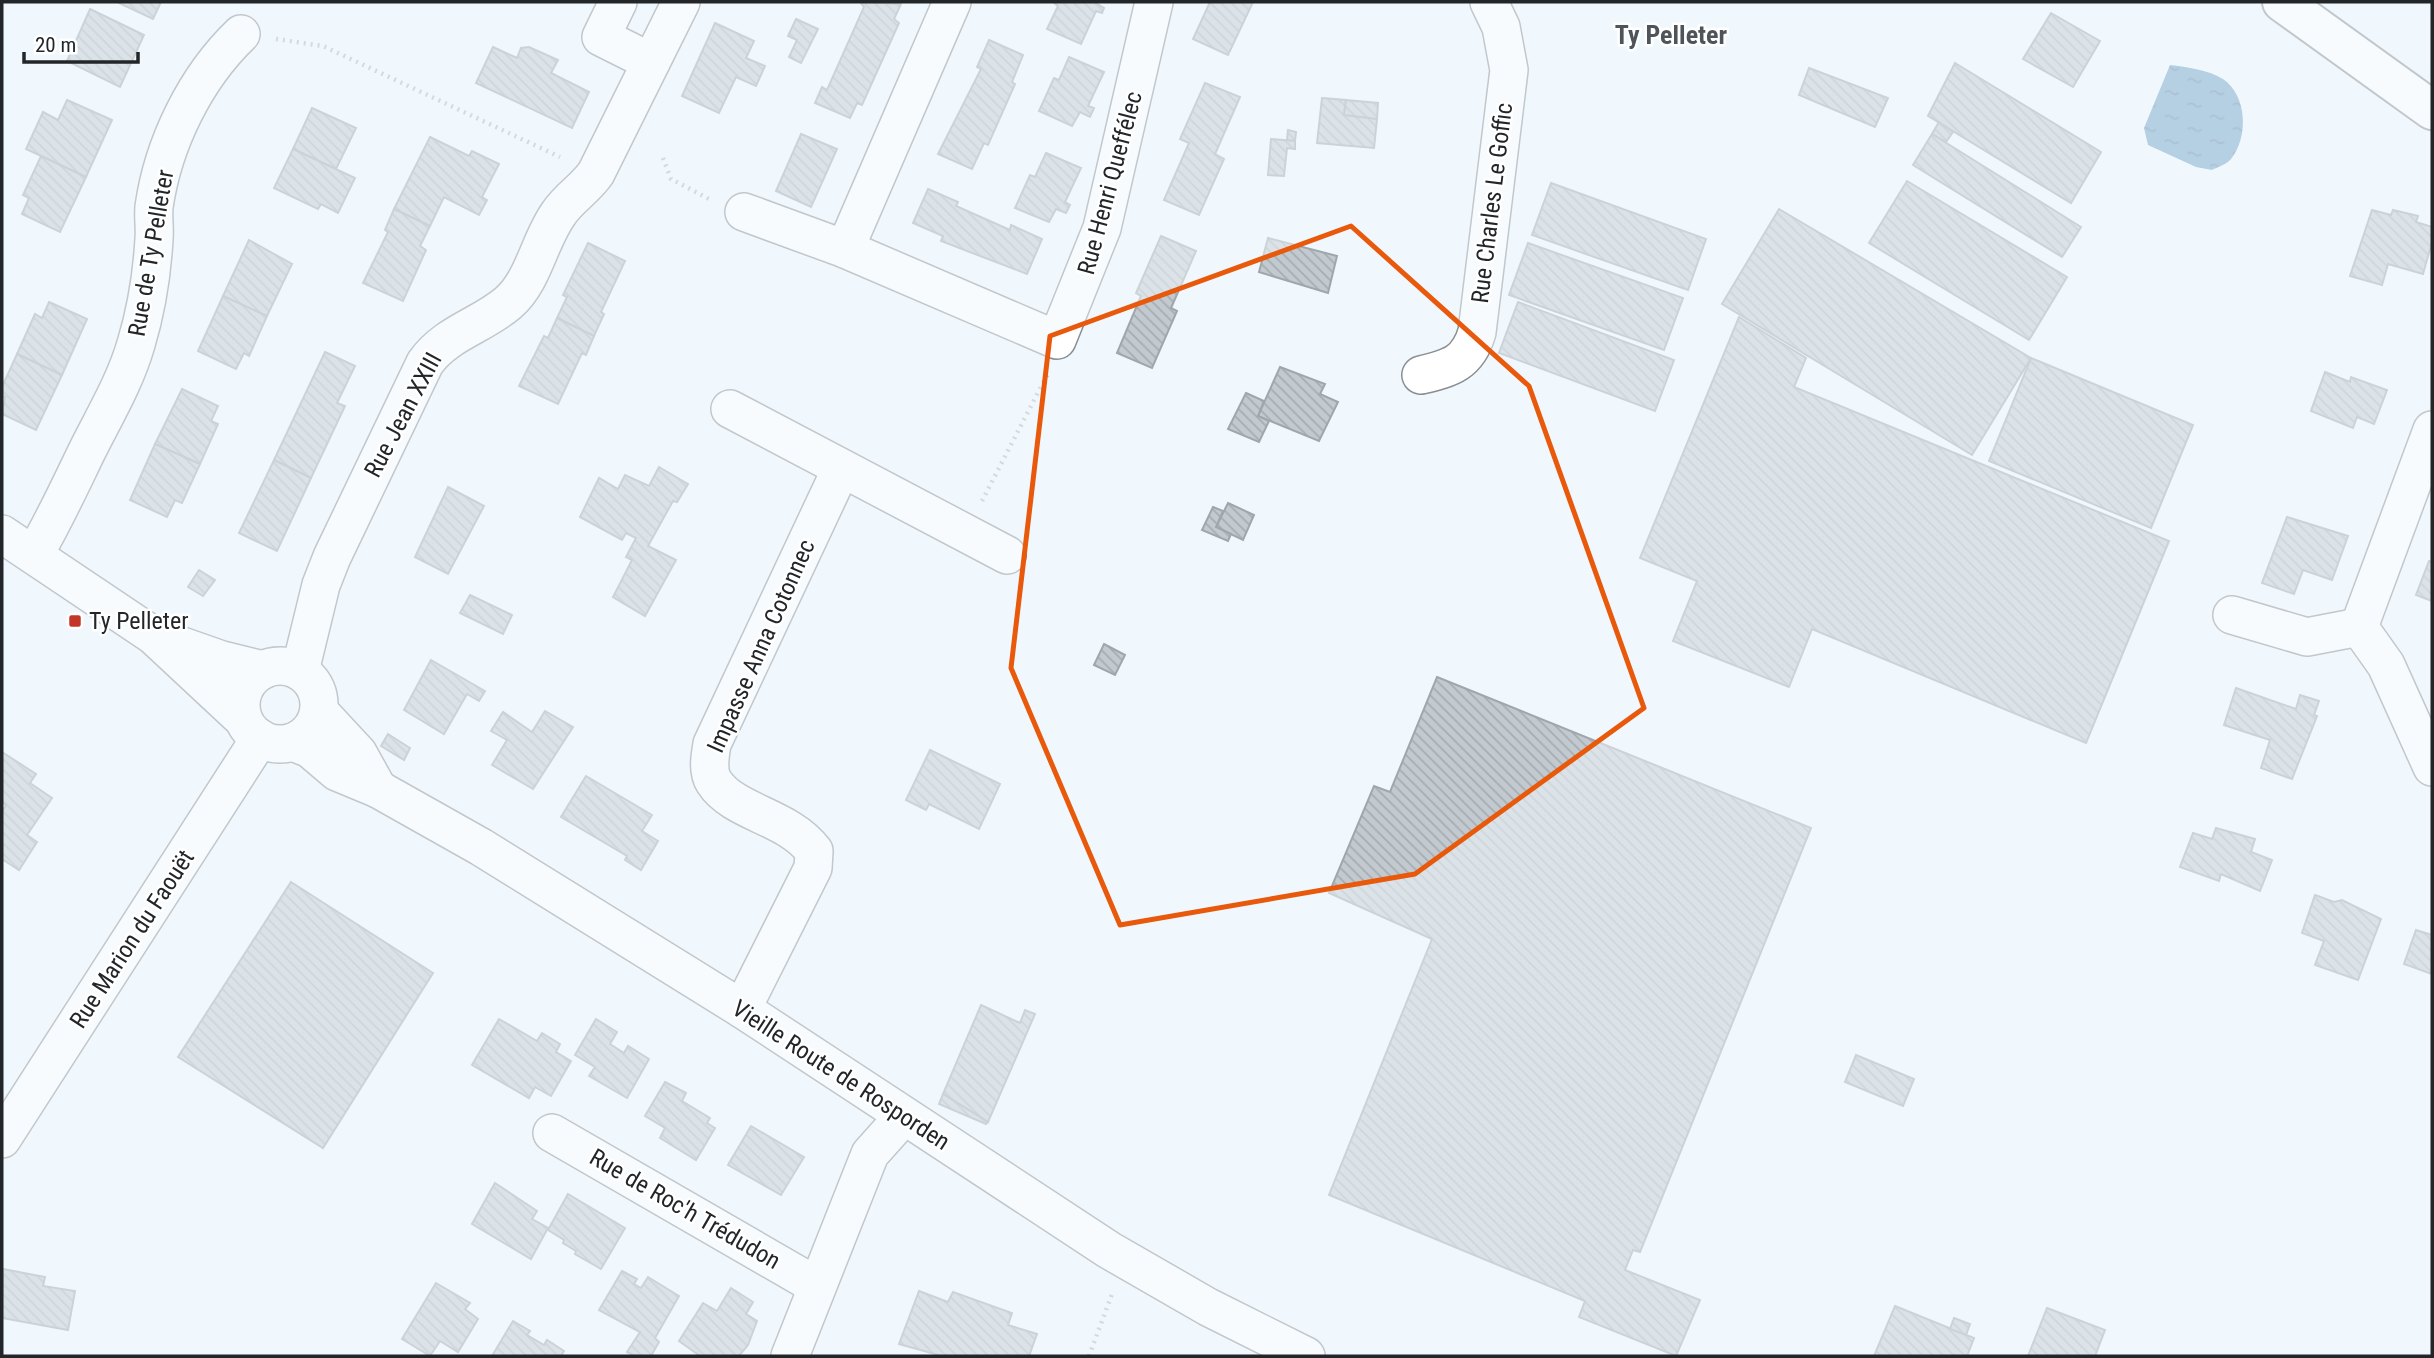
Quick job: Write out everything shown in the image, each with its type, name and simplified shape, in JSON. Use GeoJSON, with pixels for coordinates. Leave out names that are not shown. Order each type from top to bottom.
{"type":"FeatureCollection","features":[{"type":"Feature","properties":{"kind":"street"},"geometry":{"type":"LineString","coordinates":[[618,2],[601,37],[651,62]]}},
{"type":"Feature","properties":{"kind":"street","name":"Rue Jean XXIII"},"geometry":{"type":"LineString","coordinates":[[300,671],[321,585],[332,557],[425,363],[435,348],[510,302],[520,289],[559,212],[586,187],[596,173],[681,2]]}},
{"type":"Feature","properties":{"kind":"street"},"geometry":{"type":"LineString","coordinates":[[845,249],[952,2]]}},
{"type":"Feature","properties":{"kind":"street","name":"Rue Henri Queffélec"},"geometry":{"type":"LineString","coordinates":[[1057,340],[1102,228],[1154,2]]}},
{"type":"Feature","properties":{"kind":"street","name":"Rue Charles Le Goffic"},"geometry":{"type":"LineString","coordinates":[[1422,375],[1462,362],[1473,347],[1477,332],[1509,70],[1501,27],[1489,2]]}},
{"type":"Feature","properties":{"kind":"street"},"geometry":{"type":"LineString","coordinates":[[2282,2],[2432,110]]}},
{"type":"Feature","properties":{"kind":"street","name":"Rue de Ty Pelleter"},"geometry":{"type":"LineString","coordinates":[[34,555],[65,500],[126,375],[142,321],[154,240],[154,209],[162,174],[184,114],[200,83],[224,50],[241,34]]}},
{"type":"Feature","properties":{"kind":"street"},"geometry":{"type":"LineString","coordinates":[[744,212],[845,249],[1057,340]]}},
{"type":"Feature","properties":{"kind":"street"},"geometry":{"type":"LineString","coordinates":[[730,409],[1007,555]]}},
{"type":"Feature","properties":{"kind":"street"},"geometry":{"type":"LineString","coordinates":[[2359,627],[2432,430]]}},
{"type":"Feature","properties":{"kind":"street","name":"Impasse Anna Cotonnec"},"geometry":{"type":"LineString","coordinates":[[742,1009],[813,868],[814,851],[797,832],[729,797],[713,781],[709,764],[712,744],[841,469]]}},
{"type":"Feature","properties":{"kind":"street","name":"Vieille Route de Rosporden"},"geometry":{"type":"LineString","coordinates":[[2,534],[154,636],[265,733],[310,749],[337,772],[378,789],[481,847],[742,1009],[1109,1250],[1208,1307],[1306,1356]]}},
{"type":"Feature","properties":{"kind":"street"},"geometry":{"type":"LineString","coordinates":[[2232,615],[2307,637],[2359,627]]}},
{"type":"Feature","properties":{"kind":"street"},"geometry":{"type":"LineString","coordinates":[[2359,627],[2386,665],[2432,767]]}},
{"type":"Feature","properties":{"kind":"street","name":"Vieille Route de Rosporden"},"geometry":{"type":"LineString","coordinates":[[154,636],[222,660],[263,670]]}},
{"type":"Feature","properties":{"kind":"street"},"geometry":{"type":"LineString","coordinates":[[278,665],[300,671],[316,688],[319,711],[310,730],[265,733],[242,694],[247,683],[263,670],[278,665]]}},
{"type":"Feature","properties":{"kind":"street"},"geometry":{"type":"LineString","coordinates":[[319,711],[358,754],[378,789]]}},
{"type":"Feature","properties":{"kind":"street","name":"Rue Marion du Faouët"},"geometry":{"type":"LineString","coordinates":[[2,1139],[265,733]]}},
{"type":"Feature","properties":{"kind":"street"},"geometry":{"type":"LineString","coordinates":[[790,1356],[870,1154],[904,1116]]}},
{"type":"Feature","properties":{"kind":"street","name":"Rue de Roc'h Trédudon"},"geometry":{"type":"LineString","coordinates":[[552,1133],[817,1286]]}},
{"type":"Feature","properties":{"kind":"path"},"geometry":{"type":"LineString","coordinates":[[241,34],[323,46],[596,173]]}},
{"type":"Feature","properties":{"kind":"path"},"geometry":{"type":"LineString","coordinates":[[663,158],[671,179],[729,210],[744,212]]}},
{"type":"Feature","properties":{"kind":"path"},"geometry":{"type":"LineString","coordinates":[[965,533],[1053,364],[1057,340]]}},
{"type":"Feature","properties":{"kind":"path"},"geometry":{"type":"LineString","coordinates":[[1089,1356],[1112,1293]]}},
{"type":"Feature","properties":{"kind":"highlighted area"},"geometry":{"type":"Polygon","coordinates":[[[1351,226],[1529,386],[1644,708],[1415,874],[1120,925],[1011,668],[1050,336],[1351,226]]]}},
{"type":"Feature","properties":{"kind":"water"},"geometry":{"type":"Polygon","coordinates":[[[2170,65],[2211,73],[2223,79],[2237,95],[2243,128],[2237,150],[2225,164],[2212,170],[2196,167],[2148,145],[2144,128],[2170,65]]]}},
{"type":"Feature","properties":{"kind":"building"},"geometry":{"type":"Polygon","coordinates":[[[117,2],[161,2],[153,19],[117,2]]]}},
{"type":"Feature","properties":{"kind":"building"},"geometry":{"type":"Polygon","coordinates":[[[860,2],[901,4],[894,19],[899,23],[862,105],[857,103],[850,118],[815,103],[822,87],[827,90],[864,7],[860,2]]]}},
{"type":"Feature","properties":{"kind":"building"},"geometry":{"type":"Polygon","coordinates":[[[1053,2],[1094,2],[1104,8],[1102,13],[1096,11],[1081,44],[1047,29],[1058,6],[1053,2]]]}},
{"type":"Feature","properties":{"kind":"building"},"geometry":{"type":"Polygon","coordinates":[[[1210,2],[1253,2],[1228,55],[1193,39],[1210,2]]]}},
{"type":"Feature","properties":{"kind":"building"},"geometry":{"type":"Polygon","coordinates":[[[90,9],[144,35],[120,87],[67,61],[90,9]]]}},
{"type":"Feature","properties":{"kind":"building"},"geometry":{"type":"Polygon","coordinates":[[[2051,13],[2100,41],[2073,87],[2023,59],[2051,13]]]}},
{"type":"Feature","properties":{"kind":"building"},"geometry":{"type":"Polygon","coordinates":[[[796,19],[818,29],[801,63],[789,57],[797,40],[788,36],[796,19]]]}},
{"type":"Feature","properties":{"kind":"building"},"geometry":{"type":"Polygon","coordinates":[[[715,23],[754,41],[746,58],[765,66],[756,86],[736,77],[719,113],[682,96],[715,23]]]}},
{"type":"Feature","properties":{"kind":"building"},"geometry":{"type":"Polygon","coordinates":[[[989,40],[1023,55],[1012,82],[1015,84],[988,145],[984,143],[972,169],[938,154],[981,69],[977,67],[989,40]]]}},
{"type":"Feature","properties":{"kind":"building"},"geometry":{"type":"Polygon","coordinates":[[[493,47],[517,58],[521,48],[529,47],[558,60],[551,73],[589,92],[572,128],[476,83],[493,47]]]}},
{"type":"Feature","properties":{"kind":"building"},"geometry":{"type":"Polygon","coordinates":[[[1069,57],[1104,72],[1088,106],[1094,108],[1090,117],[1080,112],[1072,126],[1039,111],[1054,78],[1059,80],[1069,57]]]}},
{"type":"Feature","properties":{"kind":"building"},"geometry":{"type":"Polygon","coordinates":[[[1955,63],[2101,152],[2071,203],[1928,116],[1955,63]]]}},
{"type":"Feature","properties":{"kind":"building"},"geometry":{"type":"Polygon","coordinates":[[[1809,68],[1888,98],[1875,127],[1799,95],[1809,68]]]}},
{"type":"Feature","properties":{"kind":"building"},"geometry":{"type":"Polygon","coordinates":[[[1205,83],[1240,97],[1215,154],[1224,159],[1199,215],[1164,200],[1189,143],[1180,139],[1205,83]]]}},
{"type":"Feature","properties":{"kind":"building"},"geometry":{"type":"Polygon","coordinates":[[[1322,98],[1346,100],[1344,115],[1377,119],[1374,148],[1317,143],[1322,98]]]}},
{"type":"Feature","properties":{"kind":"building"},"geometry":{"type":"Polygon","coordinates":[[[67,100],[112,120],[86,177],[26,149],[43,112],[58,120],[67,100]]]}},
{"type":"Feature","properties":{"kind":"building"},"geometry":{"type":"Polygon","coordinates":[[[1346,100],[1378,103],[1377,119],[1344,115],[1346,100]]]}},
{"type":"Feature","properties":{"kind":"building"},"geometry":{"type":"Polygon","coordinates":[[[312,108],[356,128],[336,169],[293,149],[312,108]]]}},
{"type":"Feature","properties":{"kind":"building"},"geometry":{"type":"Polygon","coordinates":[[[1939,122],[1953,132],[1946,142],[1932,134],[1939,122]]]}},
{"type":"Feature","properties":{"kind":"building"},"geometry":{"type":"Polygon","coordinates":[[[1288,130],[1296,132],[1295,141],[1287,140],[1288,130]]]}},
{"type":"Feature","properties":{"kind":"building"},"geometry":{"type":"Polygon","coordinates":[[[801,134],[837,149],[811,207],[776,191],[801,134]]]}},
{"type":"Feature","properties":{"kind":"building"},"geometry":{"type":"Polygon","coordinates":[[[1932,134],[2081,227],[2062,257],[1913,165],[1932,134]]]}},
{"type":"Feature","properties":{"kind":"building"},"geometry":{"type":"Polygon","coordinates":[[[430,137],[469,156],[472,151],[499,164],[482,197],[487,200],[479,215],[444,197],[430,226],[394,209],[430,137]]]}},
{"type":"Feature","properties":{"kind":"building"},"geometry":{"type":"Polygon","coordinates":[[[1271,139],[1295,141],[1295,149],[1287,148],[1284,176],[1268,175],[1271,139]]]}},
{"type":"Feature","properties":{"kind":"building"},"geometry":{"type":"Polygon","coordinates":[[[293,149],[355,178],[338,213],[321,204],[318,209],[274,188],[293,149]]]}},
{"type":"Feature","properties":{"kind":"building"},"geometry":{"type":"Polygon","coordinates":[[[1046,153],[1081,168],[1065,202],[1070,205],[1066,213],[1056,209],[1049,222],[1015,208],[1030,175],[1035,177],[1046,153]]]}},
{"type":"Feature","properties":{"kind":"building"},"geometry":{"type":"Polygon","coordinates":[[[41,156],[86,177],[60,232],[22,214],[29,198],[23,195],[41,156]]]}},
{"type":"Feature","properties":{"kind":"building"},"geometry":{"type":"Polygon","coordinates":[[[1907,181],[2067,277],[2029,340],[1869,243],[1907,181]]]}},
{"type":"Feature","properties":{"kind":"building"},"geometry":{"type":"Polygon","coordinates":[[[1551,183],[1706,239],[1688,290],[1532,235],[1551,183]]]}},
{"type":"Feature","properties":{"kind":"building"},"geometry":{"type":"Polygon","coordinates":[[[928,189],[958,202],[956,206],[1010,230],[1011,225],[1042,239],[1027,274],[941,241],[943,236],[913,223],[928,189]]]}},
{"type":"Feature","properties":{"kind":"building"},"geometry":{"type":"Polygon","coordinates":[[[394,209],[430,226],[420,246],[426,250],[403,301],[363,283],[388,232],[385,230],[394,209]]]}},
{"type":"Feature","properties":{"kind":"building"},"geometry":{"type":"Polygon","coordinates":[[[1779,209],[2031,358],[1972,455],[1722,304],[1779,209]]]}},
{"type":"Feature","properties":{"kind":"building"},"geometry":{"type":"Polygon","coordinates":[[[2372,210],[2391,215],[2393,210],[2418,216],[2416,222],[2432,227],[2432,242],[2423,274],[2388,264],[2382,285],[2350,276],[2372,210]]]}},
{"type":"Feature","properties":{"kind":"building"},"geometry":{"type":"Polygon","coordinates":[[[1161,236],[1196,251],[1171,308],[1177,311],[1152,368],[1117,353],[1141,296],[1136,293],[1161,236]]]}},
{"type":"Feature","properties":{"kind":"building"},"geometry":{"type":"Polygon","coordinates":[[[1268,238],[1337,256],[1328,293],[1259,272],[1268,238]]]}},
{"type":"Feature","properties":{"kind":"building"},"geometry":{"type":"Polygon","coordinates":[[[249,240],[292,264],[267,316],[223,296],[249,240]]]}},
{"type":"Feature","properties":{"kind":"building"},"geometry":{"type":"Polygon","coordinates":[[[588,243],[625,261],[601,312],[604,314],[594,336],[557,318],[567,297],[563,295],[588,243]]]}},
{"type":"Feature","properties":{"kind":"building"},"geometry":{"type":"Polygon","coordinates":[[[1528,243],[1683,298],[1664,350],[1509,295],[1528,243]]]}},
{"type":"Feature","properties":{"kind":"building"},"geometry":{"type":"Polygon","coordinates":[[[223,296],[267,316],[249,356],[244,353],[236,369],[198,351],[223,296]]]}},
{"type":"Feature","properties":{"kind":"building"},"geometry":{"type":"Polygon","coordinates":[[[49,302],[87,319],[62,375],[17,354],[35,314],[42,318],[49,302]]]}},
{"type":"Feature","properties":{"kind":"building"},"geometry":{"type":"Polygon","coordinates":[[[1518,302],[1674,360],[1655,411],[1499,353],[1518,302]]]}},
{"type":"Feature","properties":{"kind":"building"},"geometry":{"type":"Polygon","coordinates":[[[1739,317],[1806,358],[1794,387],[2169,541],[2086,743],[1812,629],[1789,687],[1673,641],[1697,581],[1640,558],[1739,317]]]}},
{"type":"Feature","properties":{"kind":"building"},"geometry":{"type":"Polygon","coordinates":[[[557,318],[594,336],[586,355],[582,353],[558,404],[519,386],[544,336],[548,338],[557,318]]]}},
{"type":"Feature","properties":{"kind":"building"},"geometry":{"type":"Polygon","coordinates":[[[325,352],[355,366],[337,403],[345,406],[311,478],[274,460],[325,352]]]}},
{"type":"Feature","properties":{"kind":"building"},"geometry":{"type":"Polygon","coordinates":[[[17,354],[62,375],[36,430],[2,414],[5,397],[2,396],[2,387],[17,354]]]}},
{"type":"Feature","properties":{"kind":"building"},"geometry":{"type":"Polygon","coordinates":[[[2031,358],[2193,425],[2151,528],[1989,461],[2031,358]]]}},
{"type":"Feature","properties":{"kind":"building"},"geometry":{"type":"Polygon","coordinates":[[[1280,367],[1325,384],[1320,394],[1338,402],[1319,441],[1258,416],[1280,367]]]}},
{"type":"Feature","properties":{"kind":"building"},"geometry":{"type":"Polygon","coordinates":[[[2325,372],[2350,382],[2351,377],[2387,390],[2374,424],[2357,417],[2353,428],[2311,411],[2325,372]]]}},
{"type":"Feature","properties":{"kind":"building"},"geometry":{"type":"Polygon","coordinates":[[[182,389],[218,406],[211,421],[218,424],[200,464],[155,444],[182,389]]]}},
{"type":"Feature","properties":{"kind":"building"},"geometry":{"type":"Polygon","coordinates":[[[1246,393],[1264,401],[1258,416],[1269,421],[1259,442],[1228,429],[1246,393]]]}},
{"type":"Feature","properties":{"kind":"building"},"geometry":{"type":"Polygon","coordinates":[[[155,444],[200,464],[182,503],[175,500],[167,517],[130,500],[155,444]]]}},
{"type":"Feature","properties":{"kind":"building"},"geometry":{"type":"Polygon","coordinates":[[[274,460],[311,478],[277,551],[239,533],[274,460]]]}},
{"type":"Feature","properties":{"kind":"building"},"geometry":{"type":"Polygon","coordinates":[[[659,467],[688,484],[677,502],[673,501],[648,546],[676,560],[645,616],[613,597],[632,560],[626,557],[636,538],[626,533],[622,540],[580,517],[599,478],[618,489],[625,475],[649,486],[659,467]]]}},
{"type":"Feature","properties":{"kind":"building"},"geometry":{"type":"Polygon","coordinates":[[[448,487],[484,506],[448,574],[415,557],[448,487]]]}},
{"type":"Feature","properties":{"kind":"building"},"geometry":{"type":"Polygon","coordinates":[[[1228,503],[1254,515],[1243,540],[1216,527],[1228,503]]]}},
{"type":"Feature","properties":{"kind":"building"},"geometry":{"type":"Polygon","coordinates":[[[1213,507],[1223,511],[1216,527],[1231,534],[1228,541],[1202,530],[1213,507]]]}},
{"type":"Feature","properties":{"kind":"building"},"geometry":{"type":"Polygon","coordinates":[[[2287,517],[2348,536],[2332,580],[2303,570],[2294,594],[2262,583],[2287,517]]]}},
{"type":"Feature","properties":{"kind":"building"},"geometry":{"type":"Polygon","coordinates":[[[2429,561],[2432,562],[2432,601],[2416,595],[2429,561]]]}},
{"type":"Feature","properties":{"kind":"building"},"geometry":{"type":"Polygon","coordinates":[[[199,570],[215,580],[203,596],[188,587],[199,570]]]}},
{"type":"Feature","properties":{"kind":"building"},"geometry":{"type":"Polygon","coordinates":[[[470,595],[512,615],[503,634],[460,613],[470,595]]]}},
{"type":"Feature","properties":{"kind":"building"},"geometry":{"type":"Polygon","coordinates":[[[1104,644],[1125,655],[1115,675],[1094,665],[1104,644]]]}},
{"type":"Feature","properties":{"kind":"building"},"geometry":{"type":"Polygon","coordinates":[[[431,660],[485,691],[479,701],[467,694],[444,734],[404,710],[431,660]]]}},
{"type":"Feature","properties":{"kind":"building"},"geometry":{"type":"Polygon","coordinates":[[[1437,677],[1811,828],[1640,1252],[1633,1250],[1625,1270],[1700,1300],[1676,1356],[1579,1317],[1585,1301],[1329,1195],[1432,939],[1329,893],[1374,786],[1390,792],[1437,677]]]}},
{"type":"Feature","properties":{"kind":"building"},"geometry":{"type":"Polygon","coordinates":[[[2236,688],[2296,709],[2300,695],[2319,701],[2314,715],[2317,716],[2292,779],[2261,768],[2270,740],[2224,725],[2236,688]]]}},
{"type":"Feature","properties":{"kind":"building"},"geometry":{"type":"Polygon","coordinates":[[[545,711],[573,727],[533,789],[492,765],[507,740],[491,731],[503,712],[532,732],[545,711]]]}},
{"type":"Feature","properties":{"kind":"building"},"geometry":{"type":"Polygon","coordinates":[[[388,734],[410,748],[404,760],[381,746],[388,734]]]}},
{"type":"Feature","properties":{"kind":"building"},"geometry":{"type":"Polygon","coordinates":[[[930,750],[1000,784],[979,829],[929,804],[926,810],[906,800],[930,750]]]}},
{"type":"Feature","properties":{"kind":"building"},"geometry":{"type":"Polygon","coordinates":[[[2,752],[36,774],[30,783],[52,798],[27,835],[37,842],[19,870],[2,859],[2,812],[6,805],[2,802],[2,752]]]}},
{"type":"Feature","properties":{"kind":"building"},"geometry":{"type":"Polygon","coordinates":[[[586,776],[652,815],[642,831],[658,841],[641,870],[625,860],[627,856],[561,817],[586,776]]]}},
{"type":"Feature","properties":{"kind":"building"},"geometry":{"type":"Polygon","coordinates":[[[2216,828],[2255,839],[2251,852],[2272,860],[2260,891],[2221,874],[2219,881],[2180,867],[2193,833],[2212,839],[2216,828]]]}},
{"type":"Feature","properties":{"kind":"building"},"geometry":{"type":"Polygon","coordinates":[[[291,882],[433,973],[323,1148],[178,1057],[291,882]]]}},
{"type":"Feature","properties":{"kind":"building"},"geometry":{"type":"Polygon","coordinates":[[[2315,895],[2334,902],[2342,900],[2381,919],[2358,980],[2315,965],[2324,941],[2302,933],[2315,895]]]}},
{"type":"Feature","properties":{"kind":"building"},"geometry":{"type":"Polygon","coordinates":[[[2416,930],[2432,935],[2432,974],[2404,964],[2416,930]]]}},
{"type":"Feature","properties":{"kind":"building"},"geometry":{"type":"Polygon","coordinates":[[[981,1005],[1020,1023],[1025,1010],[1035,1014],[988,1122],[943,1094],[981,1005]]]}},
{"type":"Feature","properties":{"kind":"building"},"geometry":{"type":"Polygon","coordinates":[[[499,1019],[537,1041],[542,1033],[560,1044],[556,1052],[571,1061],[551,1096],[535,1087],[529,1098],[472,1065],[499,1019]]]}},
{"type":"Feature","properties":{"kind":"building"},"geometry":{"type":"Polygon","coordinates":[[[596,1019],[617,1032],[610,1044],[624,1053],[628,1046],[649,1059],[627,1098],[589,1076],[595,1067],[575,1055],[596,1019]]]}},
{"type":"Feature","properties":{"kind":"building"},"geometry":{"type":"Polygon","coordinates":[[[1856,1055],[1914,1079],[1903,1106],[1845,1082],[1856,1055]]]}},
{"type":"Feature","properties":{"kind":"building"},"geometry":{"type":"Polygon","coordinates":[[[665,1082],[686,1093],[682,1101],[710,1118],[707,1123],[715,1128],[696,1160],[660,1138],[665,1128],[645,1116],[665,1082]]]}},
{"type":"Feature","properties":{"kind":"building"},"geometry":{"type":"Polygon","coordinates":[[[943,1094],[988,1122],[986,1124],[939,1104],[943,1094]]]}},
{"type":"Feature","properties":{"kind":"building"},"geometry":{"type":"Polygon","coordinates":[[[751,1126],[804,1157],[781,1195],[728,1165],[751,1126]]]}},
{"type":"Feature","properties":{"kind":"building"},"geometry":{"type":"Polygon","coordinates":[[[495,1183],[537,1211],[532,1219],[548,1228],[531,1259],[472,1224],[495,1183]]]}},
{"type":"Feature","properties":{"kind":"building"},"geometry":{"type":"Polygon","coordinates":[[[568,1194],[625,1228],[601,1269],[575,1254],[576,1251],[563,1243],[564,1240],[548,1230],[568,1194]]]}},
{"type":"Feature","properties":{"kind":"building"},"geometry":{"type":"Polygon","coordinates":[[[3,1269],[45,1277],[43,1286],[75,1291],[68,1330],[2,1318],[3,1269]]]}},
{"type":"Feature","properties":{"kind":"building"},"geometry":{"type":"Polygon","coordinates":[[[622,1271],[637,1279],[634,1284],[641,1288],[648,1277],[679,1296],[655,1338],[659,1342],[651,1356],[635,1356],[627,1352],[640,1332],[599,1310],[622,1271]]]}},
{"type":"Feature","properties":{"kind":"building"},"geometry":{"type":"Polygon","coordinates":[[[436,1283],[470,1303],[465,1309],[478,1319],[458,1352],[440,1341],[430,1356],[402,1339],[436,1283]]]}},
{"type":"Feature","properties":{"kind":"building"},"geometry":{"type":"Polygon","coordinates":[[[731,1288],[753,1302],[746,1314],[757,1321],[748,1345],[739,1356],[700,1356],[679,1341],[703,1303],[717,1311],[731,1288]]]}},
{"type":"Feature","properties":{"kind":"building"},"geometry":{"type":"Polygon","coordinates":[[[919,1291],[948,1302],[953,1292],[1012,1313],[1008,1325],[1037,1334],[1029,1356],[942,1356],[899,1344],[919,1291]]]}},
{"type":"Feature","properties":{"kind":"building"},"geometry":{"type":"Polygon","coordinates":[[[1895,1306],[1974,1338],[1967,1356],[1874,1356],[1895,1306]]]}},
{"type":"Feature","properties":{"kind":"building"},"geometry":{"type":"Polygon","coordinates":[[[2047,1308],[2105,1330],[2095,1356],[2028,1356],[2047,1308]]]}},
{"type":"Feature","properties":{"kind":"building"},"geometry":{"type":"Polygon","coordinates":[[[1954,1318],[1970,1324],[1966,1335],[1950,1329],[1954,1318]]]}},
{"type":"Feature","properties":{"kind":"building"},"geometry":{"type":"Polygon","coordinates":[[[513,1321],[530,1331],[527,1335],[544,1345],[547,1340],[564,1351],[561,1356],[492,1356],[513,1321]]]}},
{"type":"Feature","properties":{"kind":"place","name":"Ty Pelleter"},"geometry":{"type":"Point","coordinates":[75,621]}},
{"type":"Feature","properties":{"kind":"district","name":"Ty Pelleter"},"geometry":{"type":"Point","coordinates":[1671,35]}}]}
